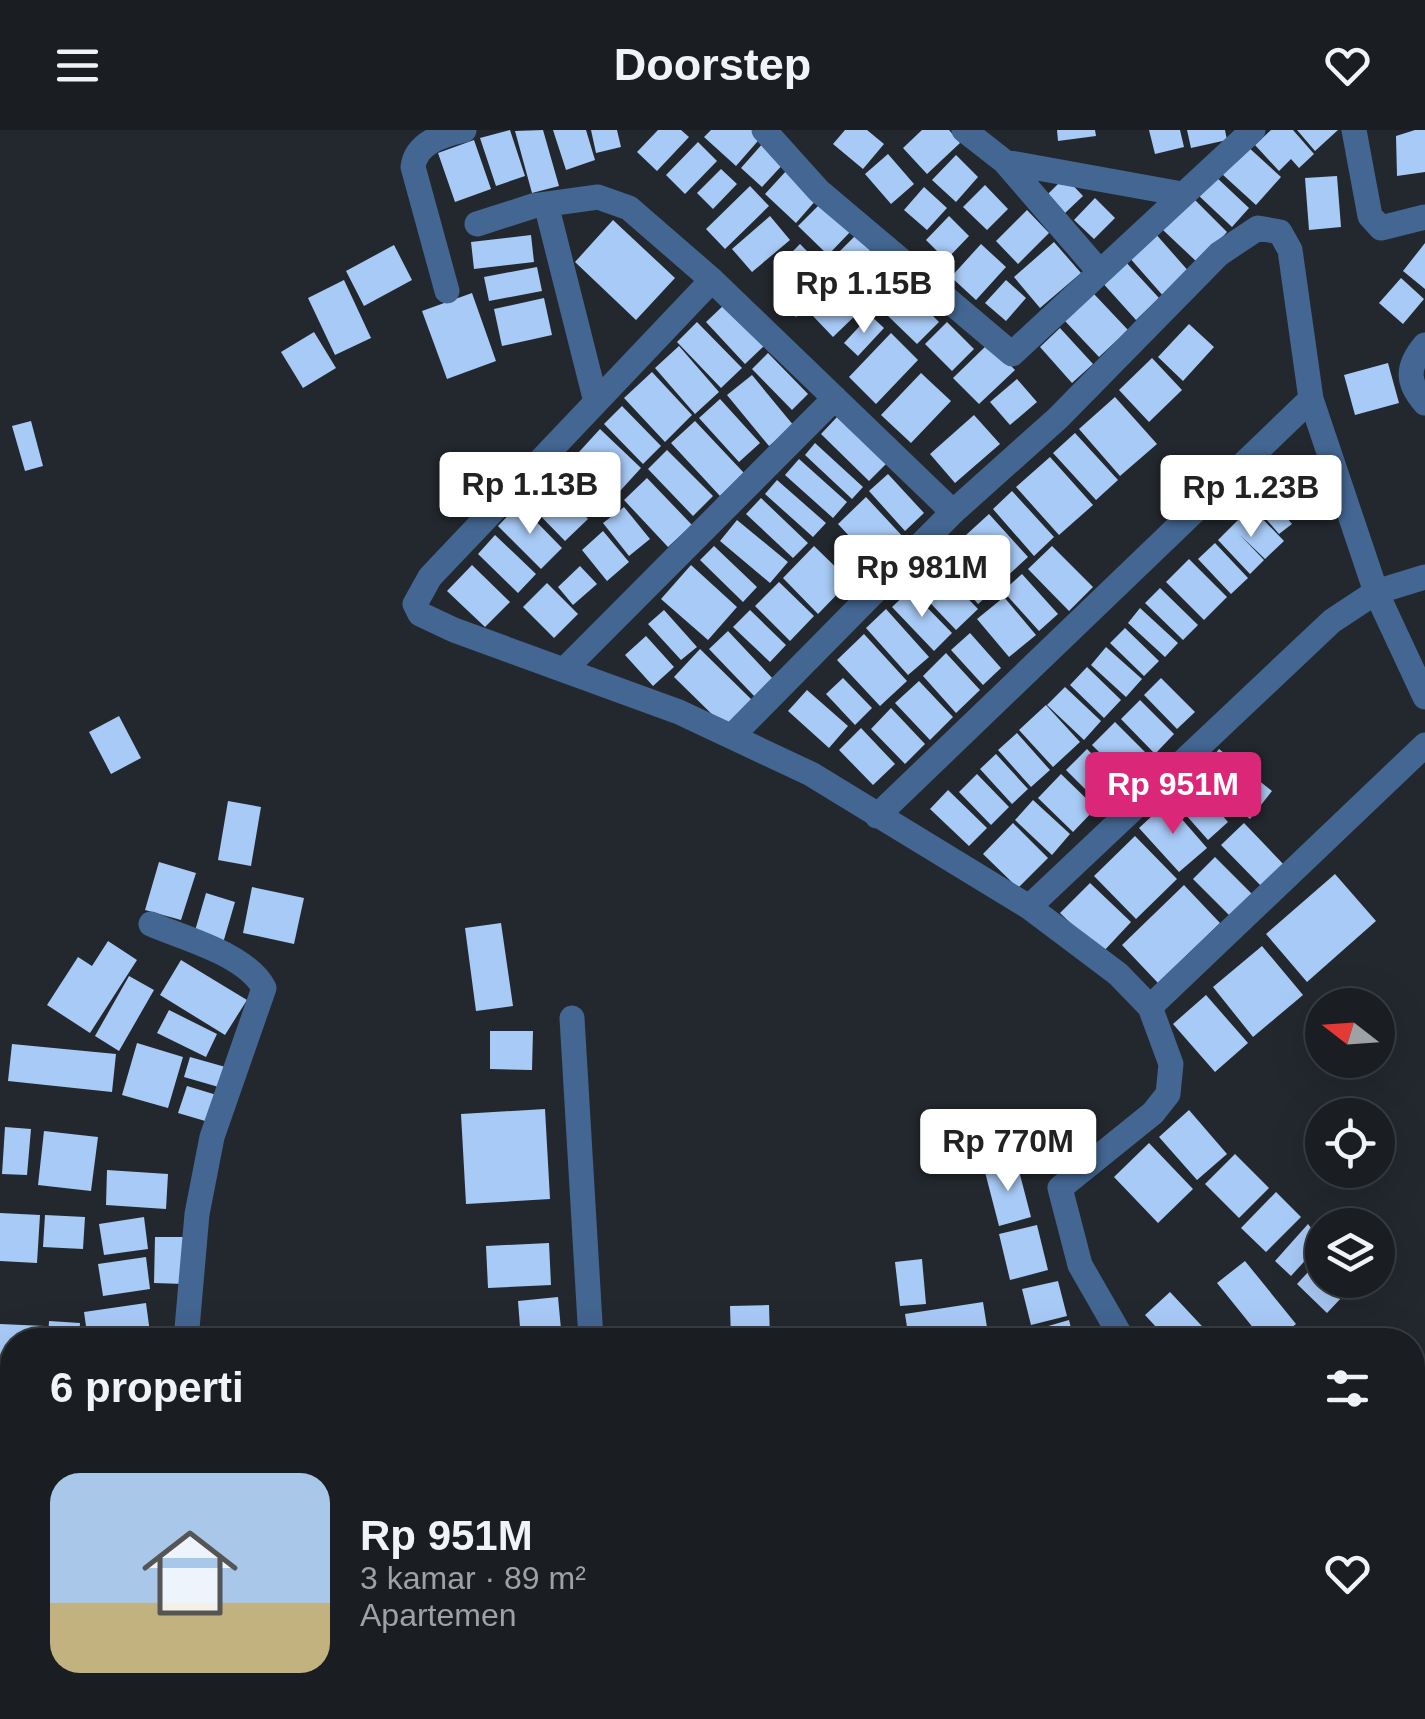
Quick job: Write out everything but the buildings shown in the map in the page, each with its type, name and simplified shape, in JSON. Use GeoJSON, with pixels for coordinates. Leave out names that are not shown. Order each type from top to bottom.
{"type":"FeatureCollection","features":[{"type":"Feature","properties":{"kind":"street"},"geometry":{"type":"LineString","coordinates":[[447,291],[412,168],[414,157],[426,145],[464,130]]}},
{"type":"Feature","properties":{"kind":"street"},"geometry":{"type":"LineString","coordinates":[[764,130],[819,191],[1012,354],[1253,130]]}},
{"type":"Feature","properties":{"kind":"street"},"geometry":{"type":"LineString","coordinates":[[964,130],[1005,162],[1099,271]]}},
{"type":"Feature","properties":{"kind":"street"},"geometry":{"type":"LineString","coordinates":[[1354,130],[1370,216],[1381,228],[1425,217]]}},
{"type":"Feature","properties":{"kind":"street"},"geometry":{"type":"LineString","coordinates":[[1005,162],[1182,194]]}},
{"type":"Feature","properties":{"kind":"street"},"geometry":{"type":"LineString","coordinates":[[477,224],[546,204],[598,197],[614,201],[712,280],[954,512]]}},
{"type":"Feature","properties":{"kind":"street"},"geometry":{"type":"LineString","coordinates":[[546,204],[596,402]]}},
{"type":"Feature","properties":{"kind":"street"},"geometry":{"type":"LineString","coordinates":[[732,735],[954,512],[1058,418],[1219,254],[1258,228],[1280,232],[1290,250],[1311,400],[1376,592],[1425,697]]}},
{"type":"Feature","properties":{"kind":"street"},"geometry":{"type":"LineString","coordinates":[[712,280],[430,577],[414,604],[420,614],[454,630],[732,735],[811,774],[1030,908],[1118,974],[1150,1007],[1172,1064],[1168,1094],[1153,1112],[1060,1188],[1080,1266],[1116,1328]]}},
{"type":"Feature","properties":{"kind":"street"},"geometry":{"type":"LineString","coordinates":[[1425,345],[1409,370],[1410,383],[1425,403]]}},
{"type":"Feature","properties":{"kind":"street"},"geometry":{"type":"LineString","coordinates":[[564,670],[835,398]]}},
{"type":"Feature","properties":{"kind":"street"},"geometry":{"type":"LineString","coordinates":[[876,816],[1311,400]]}},
{"type":"Feature","properties":{"kind":"street"},"geometry":{"type":"LineString","coordinates":[[1030,908],[1332,621],[1376,592],[1425,577]]}},
{"type":"Feature","properties":{"kind":"street"},"geometry":{"type":"LineString","coordinates":[[1150,1007],[1425,745]]}},
{"type":"Feature","properties":{"kind":"street"},"geometry":{"type":"LineString","coordinates":[[151,924],[238,964],[258,976],[264,988],[263,1002],[212,1137],[198,1214],[187,1328]]}},
{"type":"Feature","properties":{"kind":"street"},"geometry":{"type":"LineString","coordinates":[[572,1018],[589,1328]]}}]}
